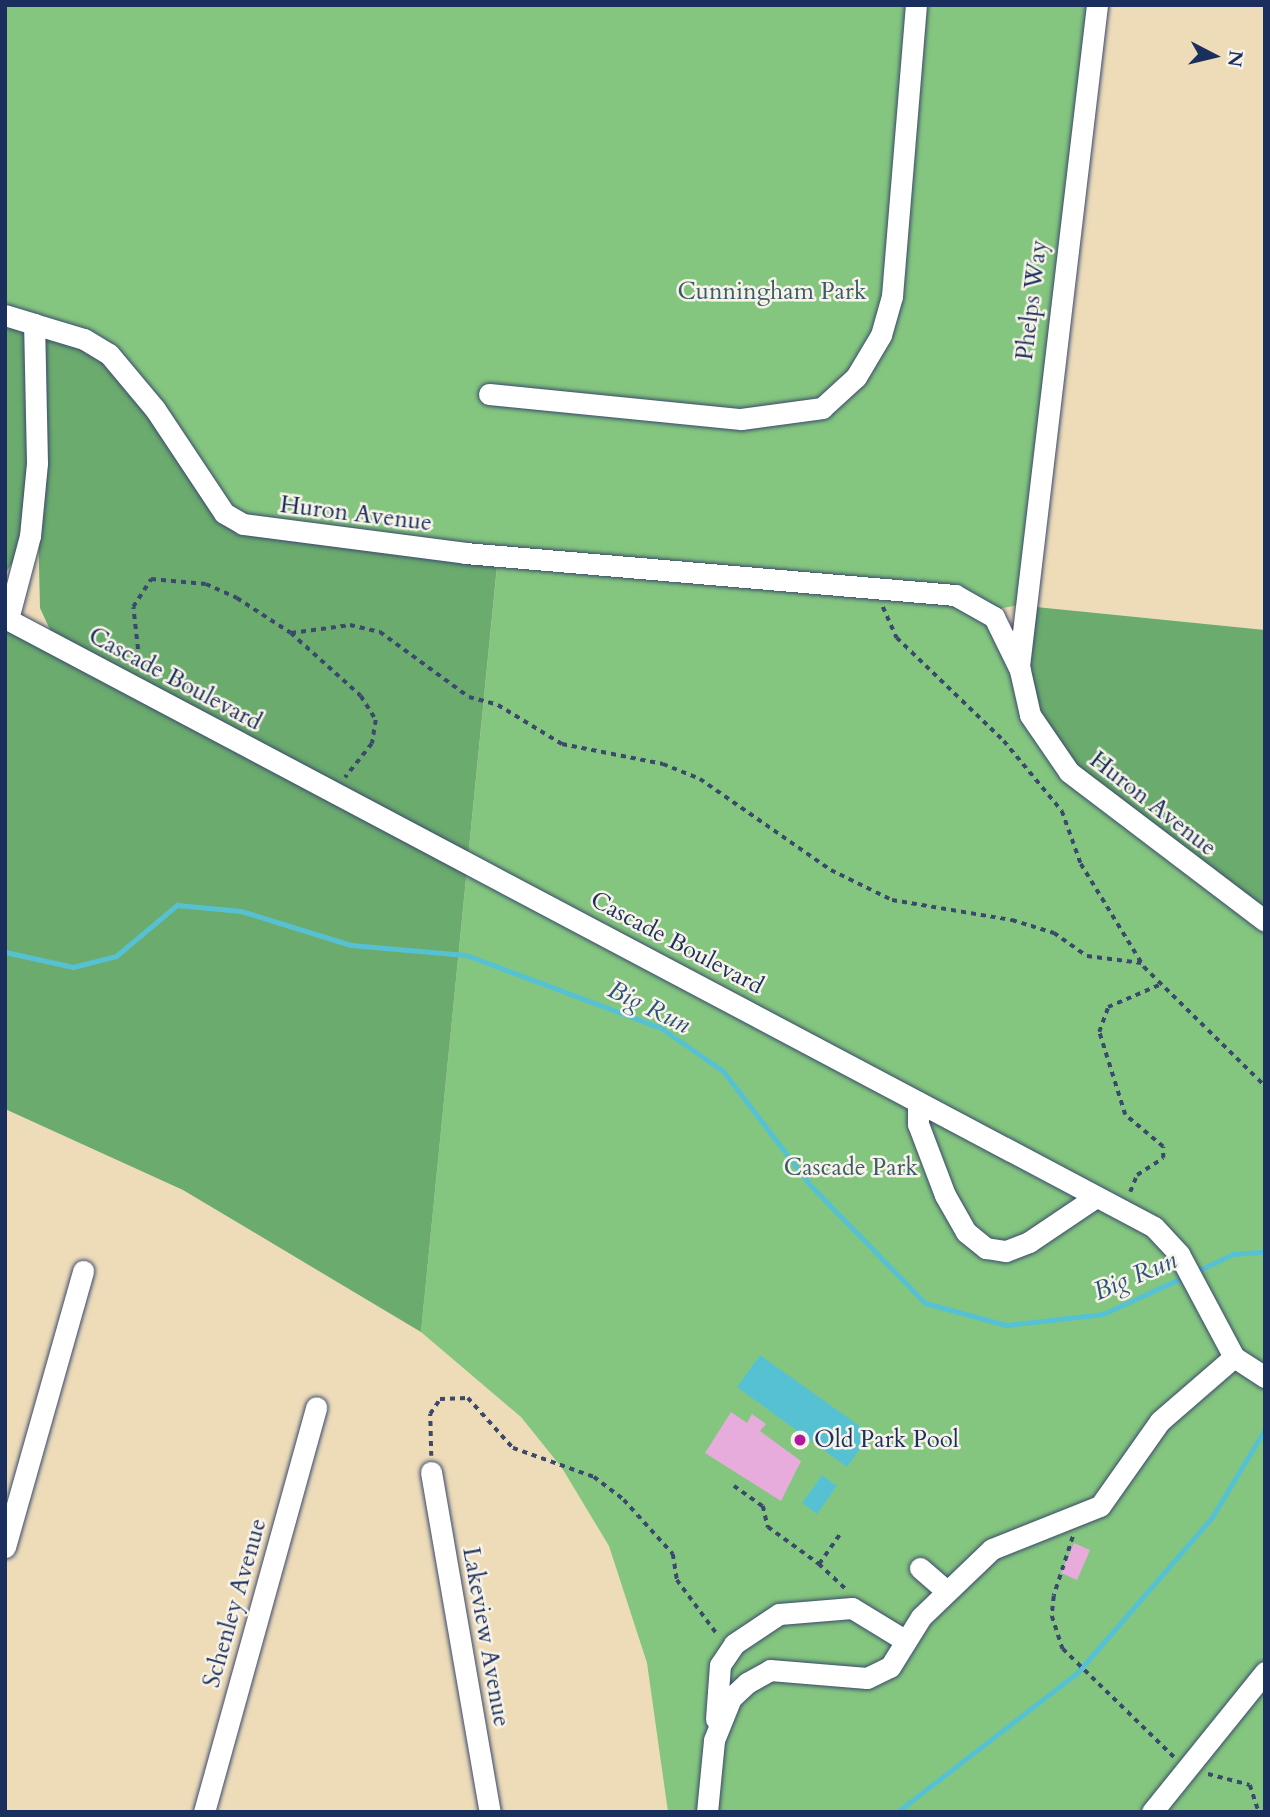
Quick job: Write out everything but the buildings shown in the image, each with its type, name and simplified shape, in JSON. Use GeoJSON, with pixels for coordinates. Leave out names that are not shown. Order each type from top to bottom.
{"type":"FeatureCollection","features":[{"type":"Feature","properties":{"kind":"street"},"geometry":{"type":"LineString","coordinates":[[489,394],[741,419],[822,408],[856,377],[881,335],[892,296],[916,5]]}},
{"type":"Feature","properties":{"kind":"street","name":"Phelps Way"},"geometry":{"type":"LineString","coordinates":[[1023,600],[1097,5]]}},
{"type":"Feature","properties":{"kind":"street","name":"Huron Avenue"},"geometry":{"type":"LineString","coordinates":[[5,315],[84,339],[109,354],[155,409],[223,513],[243,524],[465,553],[955,595],[980,605],[1006,633],[1020,670],[1030,715],[1069,772],[1265,921]]}},
{"type":"Feature","properties":{"kind":"street"},"geometry":{"type":"LineString","coordinates":[[6,619],[30,536],[35,487],[33,324]]}},
{"type":"Feature","properties":{"kind":"street"},"geometry":{"type":"LineString","coordinates":[[980,605],[1004,611],[1023,600]]}},
{"type":"Feature","properties":{"kind":"street","name":"Huron Avenue"},"geometry":{"type":"LineString","coordinates":[[1020,670],[1023,600]]}},
{"type":"Feature","properties":{"kind":"street","name":"Cascade Boulevard"},"geometry":{"type":"LineString","coordinates":[[6,619],[1154,1227],[1179,1254],[1204,1306],[1234,1357],[1259,1373]]}},
{"type":"Feature","properties":{"kind":"street"},"geometry":{"type":"LineString","coordinates":[[918,1102],[918,1124],[945,1195],[966,1232],[986,1248],[1006,1251],[1030,1242],[1096,1197]]}},
{"type":"Feature","properties":{"kind":"street"},"geometry":{"type":"LineString","coordinates":[[5,1547],[83,1271]]}},
{"type":"Feature","properties":{"kind":"street"},"geometry":{"type":"LineString","coordinates":[[714,1740],[731,1698],[770,1670],[867,1678],[890,1667],[903,1639],[946,1590],[992,1549],[1084,1513],[1111,1495],[1160,1422],[1234,1357]]}},
{"type":"Feature","properties":{"kind":"street","name":"Schenley Avenue"},"geometry":{"type":"LineString","coordinates":[[204,1812],[316,1408]]}},
{"type":"Feature","properties":{"kind":"street","name":"Lakeview Avenue"},"geometry":{"type":"LineString","coordinates":[[431,1472],[490,1812]]}},
{"type":"Feature","properties":{"kind":"street"},"geometry":{"type":"LineString","coordinates":[[920,1568],[946,1590]]}},
{"type":"Feature","properties":{"kind":"street"},"geometry":{"type":"LineString","coordinates":[[707,1812],[720,1665],[730,1650],[779,1614],[852,1608],[903,1639]]}},
{"type":"Feature","properties":{"kind":"street"},"geometry":{"type":"LineString","coordinates":[[1152,1812],[1265,1672]]}},
{"type":"Feature","properties":{"kind":"path"},"geometry":{"type":"LineString","coordinates":[[145,682],[133,607],[151,579],[206,584],[291,633],[361,696],[376,720],[372,744],[334,793]]}},
{"type":"Feature","properties":{"kind":"path"},"geometry":{"type":"LineString","coordinates":[[882,588],[881,604],[897,638],[1004,741],[1062,811],[1081,864],[1142,963],[1159,985],[1265,1086]]}},
{"type":"Feature","properties":{"kind":"path"},"geometry":{"type":"LineString","coordinates":[[291,633],[350,625],[380,632],[469,697],[498,705],[562,744],[663,764],[700,779],[831,870],[892,900],[1012,920],[1054,933],[1087,956],[1142,963]]}},
{"type":"Feature","properties":{"kind":"path"},"geometry":{"type":"LineString","coordinates":[[1122,1210],[1137,1175],[1163,1158],[1163,1147],[1125,1115],[1099,1032],[1108,1007],[1159,985]]}},
{"type":"Feature","properties":{"kind":"path"},"geometry":{"type":"LineString","coordinates":[[431,1472],[430,1414],[440,1399],[468,1398],[513,1448],[594,1477],[624,1500],[673,1554],[677,1580],[730,1650]]}},
{"type":"Feature","properties":{"kind":"path"},"geometry":{"type":"LineString","coordinates":[[734,1486],[763,1506],[768,1527],[819,1564],[847,1589],[852,1608]]}},
{"type":"Feature","properties":{"kind":"path"},"geometry":{"type":"LineString","coordinates":[[1084,1513],[1058,1575],[1057,1634],[1063,1649],[1185,1768],[1250,1785],[1259,1812]]}},
{"type":"Feature","properties":{"kind":"path"},"geometry":{"type":"LineString","coordinates":[[819,1564],[840,1534]]}},
{"type":"Feature","properties":{"kind":"green space","name":"Cascade Park"},"geometry":{"type":"Polygon","coordinates":[[[5,5],[1097,5],[1019,605],[992,610],[1265,921],[1265,1812],[668,1812],[647,1663],[609,1546],[562,1468],[521,1417],[421,1332],[498,557],[243,524],[5,315],[5,5]]]}},
{"type":"Feature","properties":{"kind":"green space"},"geometry":{"type":"Polygon","coordinates":[[[5,315],[109,354],[223,513],[498,556],[421,1332],[183,1190],[5,1109],[5,618],[57,645],[40,608],[37,478],[30,536],[5,574],[5,315]]]}},
{"type":"Feature","properties":{"kind":"green space"},"geometry":{"type":"Polygon","coordinates":[[[1026,606],[1265,630],[1265,921],[1094,796],[1030,715],[1026,606]]]}},
{"type":"Feature","properties":{"kind":"water"},"geometry":{"type":"Polygon","coordinates":[[[760,1355],[871,1434],[847,1467],[737,1387],[760,1355]]]}},
{"type":"Feature","properties":{"kind":"water"},"geometry":{"type":"Polygon","coordinates":[[[822,1475],[837,1486],[817,1514],[802,1503],[822,1475]]]}},
{"type":"Feature","properties":{"kind":"waterway","name":"Big Run"},"geometry":{"type":"LineString","coordinates":[[5,952],[73,967],[116,956],[177,905],[241,911],[351,945],[466,955],[661,1028],[723,1071],[811,1186],[925,1303],[1006,1325],[1103,1314],[1186,1276]]}},
{"type":"Feature","properties":{"kind":"waterway","name":"Big Run"},"geometry":{"type":"LineString","coordinates":[[1195,1272],[1233,1254],[1265,1252]]}},
{"type":"Feature","properties":{"kind":"waterway","name":"Big Run"},"geometry":{"type":"LineString","coordinates":[[897,1812],[1077,1673],[1212,1517],[1265,1429]]}},
{"type":"Feature","properties":{"kind":"place","name":"Old Park Pool"},"geometry":{"type":"Point","coordinates":[800,1440]}},
{"type":"Feature","properties":{"kind":"park label","name":"Cunningham Park"},"geometry":{"type":"Point","coordinates":[772,292]}}]}
